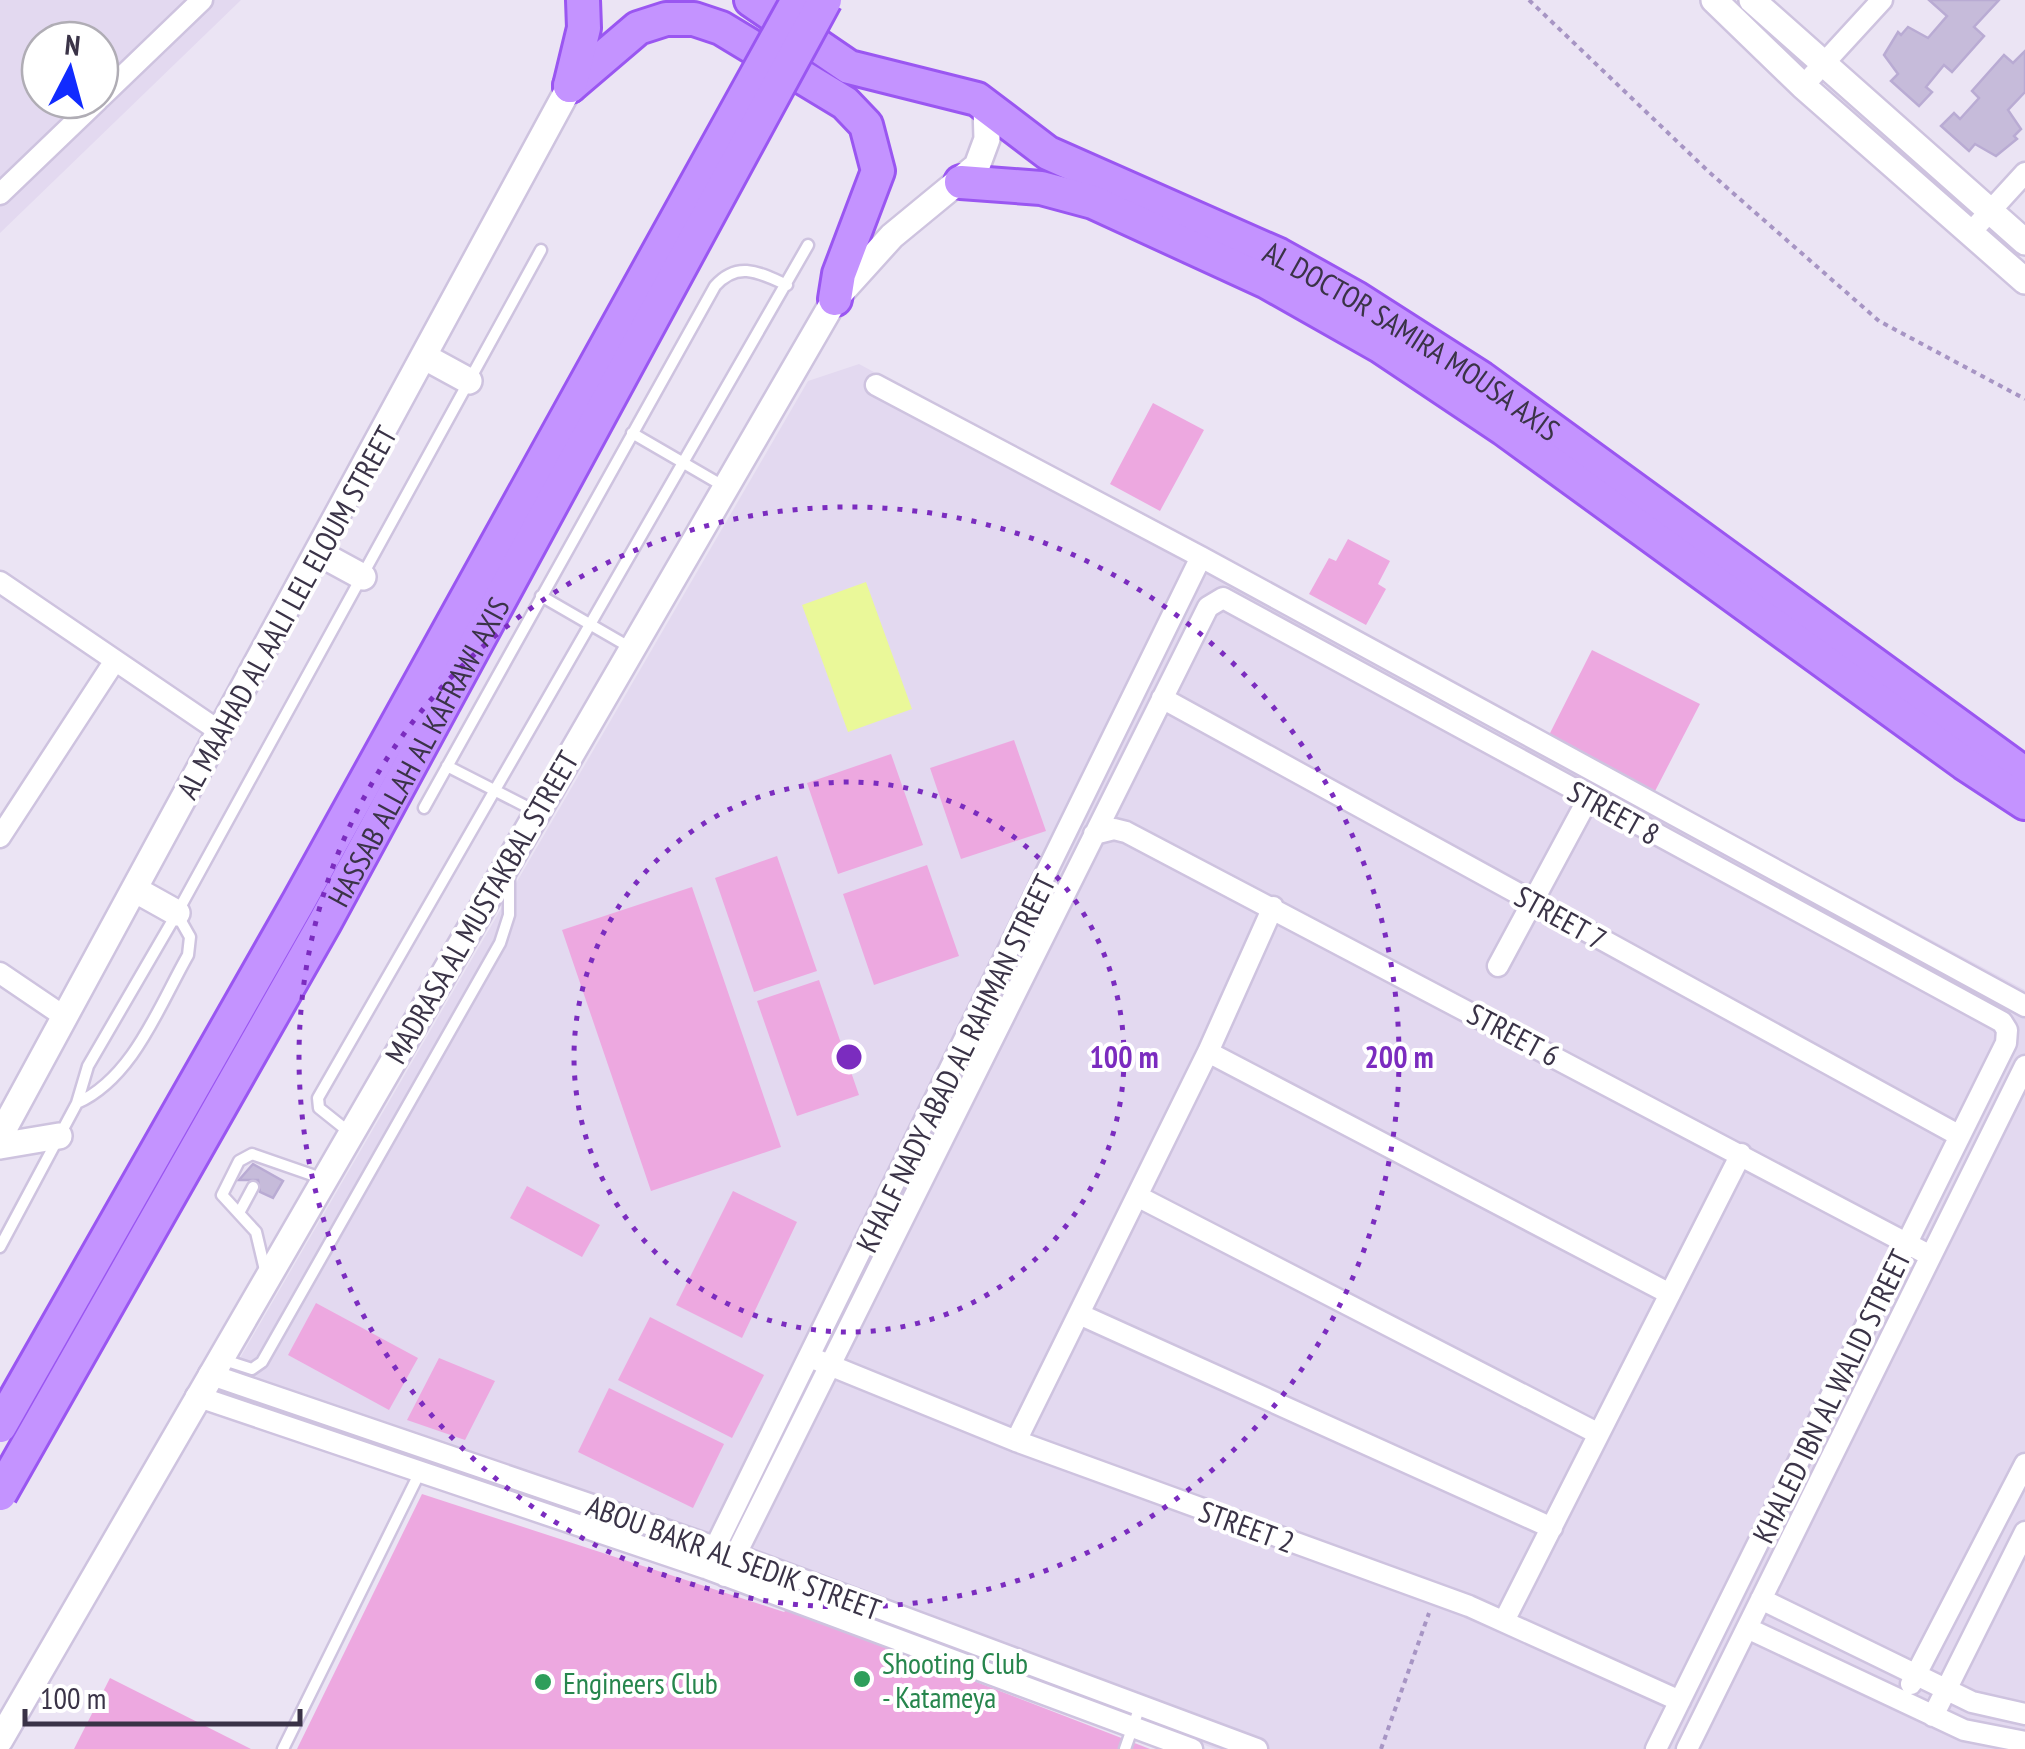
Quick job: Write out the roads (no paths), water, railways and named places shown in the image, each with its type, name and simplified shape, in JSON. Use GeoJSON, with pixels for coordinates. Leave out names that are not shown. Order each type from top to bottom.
{"type":"FeatureCollection","features":[{"type":"Feature","properties":{"kind":"main road"},"geometry":{"type":"LineString","coordinates":[[570,86],[584,28],[583,0]]}},
{"type":"Feature","properties":{"kind":"main road","name":"AL DOCTOR SAMIRA MOUSA AXIS"},"geometry":{"type":"LineString","coordinates":[[752,0],[849,66],[952,90],[986,106],[1048,153],[1279,255],[1441,351],[2025,774]]}},
{"type":"Feature","properties":{"kind":"main road","name":"HASSAB ALLAH AL KAFRAWI AXIS"},"geometry":{"type":"LineString","coordinates":[[0,1426],[309,884],[798,0]]}},
{"type":"Feature","properties":{"kind":"main road","name":"HASSAB ALLAH AL KAFRAWI AXIS"},"geometry":{"type":"LineString","coordinates":[[0,1494],[324,922],[825,0]]}},
{"type":"Feature","properties":{"kind":"main road"},"geometry":{"type":"LineString","coordinates":[[570,86],[638,28],[666,19],[694,19],[722,28],[845,104],[866,125],[878,170],[838,274],[834,299]]}},
{"type":"Feature","properties":{"kind":"main road","name":"AL DOCTOR SAMIRA MOUSA AXIS"},"geometry":{"type":"LineString","coordinates":[[961,182],[1042,188],[1093,202],[1267,282],[1380,346],[1504,430],[1964,764],[2025,803]]}},
{"type":"Feature","properties":{"kind":"street"},"geometry":{"type":"LineString","coordinates":[[120,79],[202,0]]}},
{"type":"Feature","properties":{"kind":"street"},"geometry":{"type":"LineString","coordinates":[[1714,0],[1804,86],[2025,281]]}},
{"type":"Feature","properties":{"kind":"street"},"geometry":{"type":"LineString","coordinates":[[1752,0],[2025,242]]}},
{"type":"Feature","properties":{"kind":"street"},"geometry":{"type":"LineString","coordinates":[[1804,86],[1882,0]]}},
{"type":"Feature","properties":{"kind":"street","name":"AL MAAHAD AL AALI LEL ELOUM STREET"},"geometry":{"type":"LineString","coordinates":[[0,1136],[570,86]]}},
{"type":"Feature","properties":{"kind":"street","name":"MADRASA AL MUSTAKBAL STREET"},"geometry":{"type":"LineString","coordinates":[[0,1740],[207,1376],[834,299],[892,236],[977,166],[985,148],[986,106]]}},
{"type":"Feature","properties":{"kind":"street"},"geometry":{"type":"LineString","coordinates":[[0,194],[77,120]]}},
{"type":"Feature","properties":{"kind":"street"},"geometry":{"type":"LineString","coordinates":[[1971,232],[2025,172]]}},
{"type":"Feature","properties":{"kind":"street"},"geometry":{"type":"LineString","coordinates":[[425,357],[470,381]]}},
{"type":"Feature","properties":{"kind":"street"},"geometry":{"type":"LineString","coordinates":[[876,385],[1201,556],[2025,1006]]}},
{"type":"Feature","properties":{"kind":"street"},"geometry":{"type":"LineString","coordinates":[[317,552],[363,578]]}},
{"type":"Feature","properties":{"kind":"street","name":"KHALF NADY ABAD AL RAHMAN STREET"},"geometry":{"type":"LineString","coordinates":[[820,1361],[1201,556]]}},
{"type":"Feature","properties":{"kind":"street"},"geometry":{"type":"LineString","coordinates":[[0,582],[220,731]]}},
{"type":"Feature","properties":{"kind":"street","name":"STREET 8"},"geometry":{"type":"LineString","coordinates":[[1208,607],[1217,598],[1230,600],[2002,1022],[2008,1034],[2006,1043]]}},
{"type":"Feature","properties":{"kind":"street","name":"KHALF NADY ABAD AL RAHMAN STREET"},"geometry":{"type":"LineString","coordinates":[[715,1572],[1208,607]]}},
{"type":"Feature","properties":{"kind":"street"},"geometry":{"type":"LineString","coordinates":[[0,837],[114,662]]}},
{"type":"Feature","properties":{"kind":"street","name":"STREET 7"},"geometry":{"type":"LineString","coordinates":[[1162,698],[1960,1136]]}},
{"type":"Feature","properties":{"kind":"street"},"geometry":{"type":"LineString","coordinates":[[1498,966],[1588,799]]}},
{"type":"Feature","properties":{"kind":"street","name":"STREET 6"},"geometry":{"type":"LineString","coordinates":[[1079,809],[1098,827],[1122,830],[1273,907],[1929,1255]]}},
{"type":"Feature","properties":{"kind":"street"},"geometry":{"type":"LineString","coordinates":[[134,890],[177,913]]}},
{"type":"Feature","properties":{"kind":"street"},"geometry":{"type":"LineString","coordinates":[[1016,1441],[1208,1052],[1273,907]]}},
{"type":"Feature","properties":{"kind":"street"},"geometry":{"type":"LineString","coordinates":[[0,973],[65,1018]]}},
{"type":"Feature","properties":{"kind":"street","name":"KHALED IBN AL WALID STREET"},"geometry":{"type":"LineString","coordinates":[[1656,1749],[2006,1043]]}},
{"type":"Feature","properties":{"kind":"street"},"geometry":{"type":"LineString","coordinates":[[1208,1052],[1670,1294]]}},
{"type":"Feature","properties":{"kind":"street","name":"KHALED IBN AL WALID STREET"},"geometry":{"type":"LineString","coordinates":[[1688,1749],[2025,1066]]}},
{"type":"Feature","properties":{"kind":"street"},"geometry":{"type":"LineString","coordinates":[[0,1146],[59,1136]]}},
{"type":"Feature","properties":{"kind":"street"},"geometry":{"type":"LineString","coordinates":[[1504,1621],[1741,1154]]}},
{"type":"Feature","properties":{"kind":"street"},"geometry":{"type":"LineString","coordinates":[[1137,1196],[1599,1434]]}},
{"type":"Feature","properties":{"kind":"street"},"geometry":{"type":"LineString","coordinates":[[1079,1314],[1552,1528]]}},
{"type":"Feature","properties":{"kind":"street","name":"STREET 2"},"geometry":{"type":"LineString","coordinates":[[820,1361],[1016,1441],[1504,1621],[1680,1701]]}},
{"type":"Feature","properties":{"kind":"street","name":"ABOU BAKR AL SEDIK STREET"},"geometry":{"type":"LineString","coordinates":[[207,1376],[725,1551],[1257,1749]]}},
{"type":"Feature","properties":{"kind":"street","name":"ABOU BAKR AL SEDIK STREET"},"geometry":{"type":"LineString","coordinates":[[207,1376],[235,1408],[715,1572],[1132,1726],[1152,1742],[1192,1749]]}},
{"type":"Feature","properties":{"kind":"street"},"geometry":{"type":"LineString","coordinates":[[235,1408],[247,1387]]}},
{"type":"Feature","properties":{"kind":"street"},"geometry":{"type":"LineString","coordinates":[[1902,1702],[2025,1464]]}},
{"type":"Feature","properties":{"kind":"street"},"geometry":{"type":"LineString","coordinates":[[2004,1506],[2025,1518]]}},
{"type":"Feature","properties":{"kind":"street"},"geometry":{"type":"LineString","coordinates":[[1932,1716],[2025,1532]]}},
{"type":"Feature","properties":{"kind":"street"},"geometry":{"type":"LineString","coordinates":[[1762,1599],[1946,1690],[1986,1707],[2025,1714]]}},
{"type":"Feature","properties":{"kind":"street"},"geometry":{"type":"LineString","coordinates":[[1747,1628],[1978,1735],[2025,1742]]}},
{"type":"Feature","properties":{"kind":"lane"},"geometry":{"type":"LineString","coordinates":[[350,1132],[317,1101],[808,245]]}},
{"type":"Feature","properties":{"kind":"lane"},"geometry":{"type":"LineString","coordinates":[[0,1247],[77,1103],[88,1066],[363,578],[541,250]]}},
{"type":"Feature","properties":{"kind":"lane"},"geometry":{"type":"LineString","coordinates":[[424,808],[724,275],[744,269],[787,285]]}},
{"type":"Feature","properties":{"kind":"lane"},"geometry":{"type":"LineString","coordinates":[[632,433],[725,487]]}},
{"type":"Feature","properties":{"kind":"lane"},"geometry":{"type":"LineString","coordinates":[[541,596],[632,649]]}},
{"type":"Feature","properties":{"kind":"lane"},"geometry":{"type":"LineString","coordinates":[[447,766],[536,811]]}},
{"type":"Feature","properties":{"kind":"lane"},"geometry":{"type":"LineString","coordinates":[[207,1376],[252,1369],[262,1362],[503,936],[509,915],[509,858]]}},
{"type":"Feature","properties":{"kind":"lane"},"geometry":{"type":"LineString","coordinates":[[77,1103],[104,1088],[122,1070],[188,956],[190,937],[177,913]]}},
{"type":"Feature","properties":{"kind":"lane"},"geometry":{"type":"LineString","coordinates":[[266,1276],[259,1240],[224,1199],[224,1186],[242,1157],[252,1154],[265,1165],[323,1178]]}},
{"type":"Feature","properties":{"kind":"lane"},"geometry":{"type":"LineString","coordinates":[[239,1213],[253,1187]]}},
{"type":"Feature","properties":{"kind":"lane"},"geometry":{"type":"LineString","coordinates":[[283,1749],[421,1470]]}},
{"type":"Feature","properties":{"kind":"lane"},"geometry":{"type":"LineString","coordinates":[[1125,1749],[1140,1706]]}},
{"type":"Feature","properties":{"kind":"lane"},"geometry":{"type":"LineString","coordinates":[[1152,1742],[1164,1715]]}},
{"type":"Feature","properties":{"kind":"place","name":"Shooting Club - Katameya"},"geometry":{"type":"Point","coordinates":[862,1679]}},
{"type":"Feature","properties":{"kind":"place","name":"Engineers Club"},"geometry":{"type":"Point","coordinates":[543,1682]}}]}
